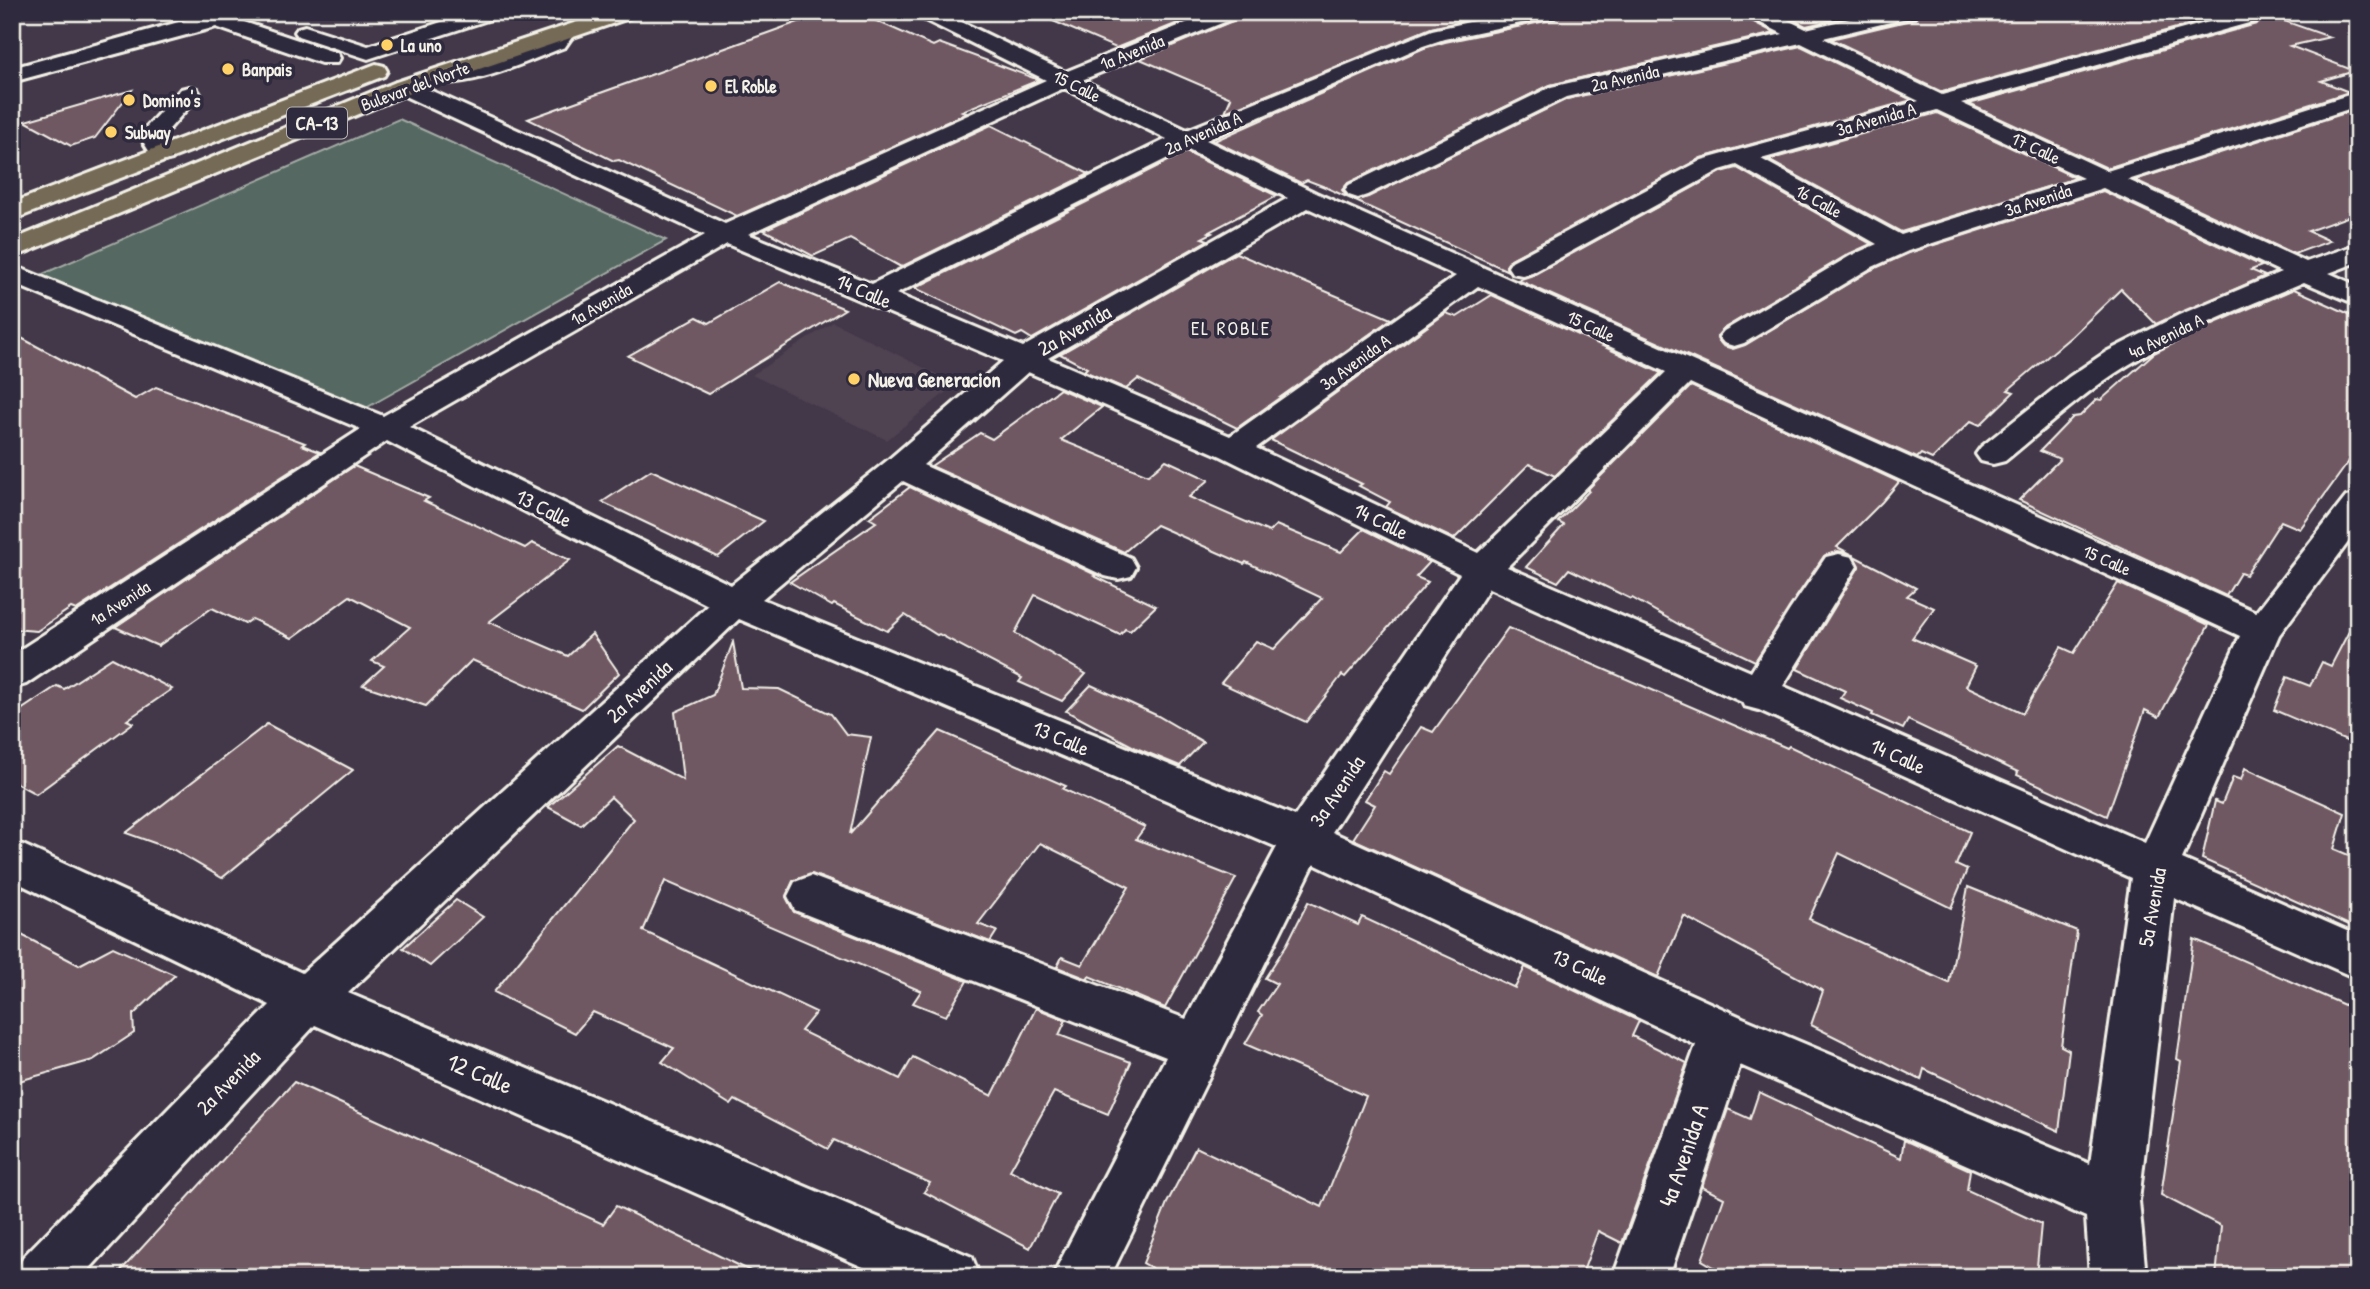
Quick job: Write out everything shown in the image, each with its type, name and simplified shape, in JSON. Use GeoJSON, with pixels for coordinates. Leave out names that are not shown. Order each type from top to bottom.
{"type":"FeatureCollection","features":[{"type":"Feature","properties":{"kind":"highway","name":"Bulevar del Norte"},"geometry":{"type":"LineString","coordinates":[[18,275],[404,87],[628,12]]}},
{"type":"Feature","properties":{"kind":"highway","name":"Bulevar del Norte"},"geometry":{"type":"LineString","coordinates":[[12,212],[371,73],[463,41],[503,18]]}},
{"type":"Feature","properties":{"kind":"highway"},"geometry":{"type":"LineString","coordinates":[[12,218],[463,41]]}},
{"type":"Feature","properties":{"kind":"street","name":"15 Calle"},"geometry":{"type":"LineString","coordinates":[[924,12],[1307,198],[2262,630]]}},
{"type":"Feature","properties":{"kind":"street","name":"1a Avenida"},"geometry":{"type":"LineString","coordinates":[[12,674],[385,428],[725,234],[1064,80],[1233,12]]}},
{"type":"Feature","properties":{"kind":"street","name":"2a Avenida A"},"geometry":{"type":"LineString","coordinates":[[873,294],[1187,139],[1416,42],[1452,31],[1547,12]]}},
{"type":"Feature","properties":{"kind":"street","name":"17 Calle"},"geometry":{"type":"LineString","coordinates":[[1754,12],[2104,180],[2358,297]]}},
{"type":"Feature","properties":{"kind":"street","name":"2a Avenida"},"geometry":{"type":"LineString","coordinates":[[1358,190],[1559,93],[1908,12]]}},
{"type":"Feature","properties":{"kind":"street"},"geometry":{"type":"LineString","coordinates":[[12,75],[222,16],[371,73]]}},
{"type":"Feature","properties":{"kind":"street"},"geometry":{"type":"LineString","coordinates":[[399,18],[463,41]]}},
{"type":"Feature","properties":{"kind":"street"},"geometry":{"type":"LineString","coordinates":[[305,32],[368,53],[438,32],[503,18]]}},
{"type":"Feature","properties":{"kind":"street","name":"3a Avenida A"},"geometry":{"type":"LineString","coordinates":[[1522,267],[1711,165],[1937,101],[2249,18]]}},
{"type":"Feature","properties":{"kind":"street"},"geometry":{"type":"LineString","coordinates":[[12,52],[52,65]]}},
{"type":"Feature","properties":{"kind":"street","name":"14 Calle"},"geometry":{"type":"LineString","coordinates":[[404,87],[725,234],[873,294],[1233,449],[1482,570],[1758,695],[2358,958]]}},
{"type":"Feature","properties":{"kind":"street"},"geometry":{"type":"LineString","coordinates":[[163,154],[151,135],[189,94]]}},
{"type":"Feature","properties":{"kind":"street","name":"3a Avenida"},"geometry":{"type":"LineString","coordinates":[[1734,337],[1860,262],[1898,245],[2358,99]]}},
{"type":"Feature","properties":{"kind":"street","name":"16 Calle"},"geometry":{"type":"LineString","coordinates":[[1740,157],[1898,245]]}},
{"type":"Feature","properties":{"kind":"street","name":"2a Avenida"},"geometry":{"type":"LineString","coordinates":[[43,1277],[308,999],[734,602],[900,467],[1024,359],[1307,198]]}},
{"type":"Feature","properties":{"kind":"street","name":"4a Avenida A"},"geometry":{"type":"LineString","coordinates":[[1993,454],[2068,394],[2134,349],[2304,272],[2358,252]]}},
{"type":"Feature","properties":{"kind":"street","name":"3a Avenida A"},"geometry":{"type":"LineString","coordinates":[[1233,449],[1477,274]]}},
{"type":"Feature","properties":{"kind":"street","name":"13 Calle"},"geometry":{"type":"LineString","coordinates":[[18,275],[385,428],[734,602],[1304,839],[1725,1034],[2112,1201]]}},
{"type":"Feature","properties":{"kind":"street","name":"3a Avenida"},"geometry":{"type":"LineString","coordinates":[[1080,1277],[1304,839],[1482,570],[1686,370]]}},
{"type":"Feature","properties":{"kind":"street"},"geometry":{"type":"LineString","coordinates":[[900,467],[1118,568]]}},
{"type":"Feature","properties":{"kind":"street","name":"5a Avenida"},"geometry":{"type":"LineString","coordinates":[[2118,1277],[2112,1201],[2155,870],[2262,630],[2358,505]]}},
{"type":"Feature","properties":{"kind":"street"},"geometry":{"type":"LineString","coordinates":[[1758,695],[1803,619],[1839,566]]}},
{"type":"Feature","properties":{"kind":"street","name":"12 Calle"},"geometry":{"type":"LineString","coordinates":[[12,859],[308,999],[952,1277]]}},
{"type":"Feature","properties":{"kind":"street"},"geometry":{"type":"LineString","coordinates":[[811,895],[1197,1046]]}},
{"type":"Feature","properties":{"kind":"street","name":"4a Avenida A"},"geometry":{"type":"LineString","coordinates":[[1641,1277],[1725,1034]]}},
{"type":"Feature","properties":{"kind":"shaded area","name":"Nueva Generacion"},"geometry":{"type":"Polygon","coordinates":[[[833,322],[956,384],[887,440],[752,375],[833,322]]]}},
{"type":"Feature","properties":{"kind":"green space"},"geometry":{"type":"Polygon","coordinates":[[[399,119],[666,240],[341,422],[22,283],[399,119]]]}},
{"type":"Feature","properties":{"kind":"building"},"geometry":{"type":"Polygon","coordinates":[[[826,12],[856,12],[933,46],[939,43],[1039,80],[962,111],[967,113],[737,216],[528,119],[826,12]]]}},
{"type":"Feature","properties":{"kind":"building"},"geometry":{"type":"Polygon","coordinates":[[[1032,12],[1205,12],[1116,48],[1032,12]]]}},
{"type":"Feature","properties":{"kind":"building"},"geometry":{"type":"Polygon","coordinates":[[[1244,12],[1502,12],[1431,28],[1225,112],[1231,98],[1140,59],[1240,18],[1244,12]]]}},
{"type":"Feature","properties":{"kind":"building"},"geometry":{"type":"Polygon","coordinates":[[[1559,12],[1742,12],[1746,18],[1775,33],[1550,85],[1348,183],[1342,190],[1347,197],[1357,200],[1368,197],[1567,99],[1801,46],[1912,100],[1701,158],[1511,259],[1506,266],[1508,271],[1325,187],[1307,180],[1301,183],[1214,141],[1424,48],[1555,19],[1559,12]]]}},
{"type":"Feature","properties":{"kind":"building"},"geometry":{"type":"Polygon","coordinates":[[[1778,12],[1867,12],[1806,26],[1778,12]]]}},
{"type":"Feature","properties":{"kind":"building"},"geometry":{"type":"Polygon","coordinates":[[[1920,12],[2235,12],[1942,92],[1831,39],[1916,19],[1920,12]]]}},
{"type":"Feature","properties":{"kind":"building"},"geometry":{"type":"Polygon","coordinates":[[[2259,12],[2330,37],[2290,46],[2355,71],[2321,81],[2349,92],[2107,168],[1969,104],[2257,24],[2262,17],[2259,12]]]}},
{"type":"Feature","properties":{"kind":"building"},"geometry":{"type":"Polygon","coordinates":[[[132,90],[95,138],[71,146],[25,121],[132,90]]]}},
{"type":"Feature","properties":{"kind":"building"},"geometry":{"type":"Polygon","coordinates":[[[2358,109],[2358,213],[2308,231],[2330,241],[2294,254],[2135,180],[2358,109]]]}},
{"type":"Feature","properties":{"kind":"building"},"geometry":{"type":"Polygon","coordinates":[[[1937,113],[2076,178],[1901,232],[1768,160],[1937,113]]]}},
{"type":"Feature","properties":{"kind":"building"},"geometry":{"type":"Polygon","coordinates":[[[991,125],[1089,174],[901,267],[850,239],[813,256],[764,230],[991,125]]]}},
{"type":"Feature","properties":{"kind":"building"},"geometry":{"type":"Polygon","coordinates":[[[1186,152],[1277,196],[1202,238],[1208,240],[1032,339],[1022,333],[1016,336],[915,288],[1186,152]]]}},
{"type":"Feature","properties":{"kind":"building"},"geometry":{"type":"Polygon","coordinates":[[[1737,168],[1871,244],[1849,254],[1723,329],[1717,339],[1723,346],[1733,349],[1745,345],[1871,270],[1909,253],[2103,191],[2262,266],[2251,270],[2265,276],[2156,324],[2121,289],[2072,336],[2008,390],[2014,392],[1980,425],[1971,421],[1932,459],[1921,454],[1917,458],[1518,280],[1533,275],[1721,172],[1737,168]]]}},
{"type":"Feature","properties":{"kind":"building"},"geometry":{"type":"Polygon","coordinates":[[[1236,253],[1391,319],[1237,428],[1138,379],[1126,389],[1084,371],[1087,368],[1060,354],[1236,253]]]}},
{"type":"Feature","properties":{"kind":"building"},"geometry":{"type":"Polygon","coordinates":[[[780,282],[845,309],[708,394],[628,356],[697,317],[709,323],[780,282]]]}},
{"type":"Feature","properties":{"kind":"building"},"geometry":{"type":"Polygon","coordinates":[[[2294,289],[2358,318],[2358,449],[2300,529],[2281,521],[2246,575],[2240,573],[2226,596],[2019,500],[2060,459],[2040,451],[2073,417],[2080,416],[2097,399],[2101,400],[2154,353],[2294,289]]]}},
{"type":"Feature","properties":{"kind":"building"},"geometry":{"type":"Polygon","coordinates":[[[1492,295],[1661,373],[1555,476],[1529,464],[1454,539],[1386,507],[1390,502],[1359,486],[1362,484],[1271,440],[1446,313],[1457,317],[1492,295]]]}},
{"type":"Feature","properties":{"kind":"building"},"geometry":{"type":"Polygon","coordinates":[[[12,333],[135,399],[156,387],[305,443],[302,445],[320,452],[76,610],[71,608],[37,631],[12,629],[12,333]]]}},
{"type":"Feature","properties":{"kind":"building"},"geometry":{"type":"Polygon","coordinates":[[[1691,386],[1899,482],[1837,547],[1851,554],[1838,551],[1824,556],[1755,661],[1569,569],[1558,582],[1526,567],[1564,525],[1558,522],[1589,491],[1587,490],[1691,386]]]}},
{"type":"Feature","properties":{"kind":"building"},"geometry":{"type":"Polygon","coordinates":[[[1060,389],[1102,407],[1061,440],[1148,475],[1166,460],[1209,480],[1189,497],[1269,532],[1276,525],[1341,552],[1364,529],[1430,562],[1416,577],[1428,582],[1345,677],[1342,675],[1306,722],[1221,683],[1256,641],[1274,649],[1322,598],[1246,562],[1244,564],[1156,525],[1124,552],[931,466],[980,433],[992,439],[1060,389]]]}},
{"type":"Feature","properties":{"kind":"building"},"geometry":{"type":"Polygon","coordinates":[[[354,466],[429,498],[424,501],[525,548],[532,543],[570,560],[489,622],[568,656],[592,634],[619,673],[582,709],[472,660],[426,706],[363,685],[384,666],[372,661],[410,627],[350,596],[292,638],[252,619],[245,624],[212,608],[158,646],[115,627],[354,466]]]}},
{"type":"Feature","properties":{"kind":"building"},"geometry":{"type":"Polygon","coordinates":[[[651,470],[764,521],[718,557],[602,502],[651,470]]]}},
{"type":"Feature","properties":{"kind":"building"},"geometry":{"type":"Polygon","coordinates":[[[910,487],[1156,606],[1130,631],[1125,629],[1120,635],[1035,595],[1015,633],[1086,674],[1062,701],[1019,682],[1022,678],[937,635],[905,615],[887,631],[834,604],[832,606],[790,582],[876,522],[869,518],[910,487]]]}},
{"type":"Feature","properties":{"kind":"building"},"geometry":{"type":"Polygon","coordinates":[[[1854,556],[1916,588],[1907,596],[1934,608],[1912,638],[1976,666],[1966,686],[2023,713],[2061,647],[2074,653],[2118,583],[2209,625],[2159,717],[2145,710],[2107,816],[2017,775],[2018,772],[1908,720],[1903,729],[1872,715],[1873,713],[1840,698],[1845,691],[1797,669],[1859,567],[1854,556]]]}},
{"type":"Feature","properties":{"kind":"building"},"geometry":{"type":"Polygon","coordinates":[[[2358,614],[2358,746],[2274,710],[2287,677],[2310,686],[2322,662],[2331,666],[2358,614]]]}},
{"type":"Feature","properties":{"kind":"building"},"geometry":{"type":"Polygon","coordinates":[[[1508,628],[1787,748],[1789,746],[1970,832],[1956,865],[1967,870],[1951,908],[1839,853],[1809,919],[1949,983],[1968,887],[2077,931],[2061,1046],[2069,1050],[2059,1131],[1924,1069],[1921,1080],[1811,1025],[1823,991],[1684,916],[1658,977],[1353,839],[1375,805],[1365,800],[1384,771],[1389,774],[1421,727],[1433,732],[1508,628]]]}},
{"type":"Feature","properties":{"kind":"building"},"geometry":{"type":"Polygon","coordinates":[[[733,642],[741,688],[779,689],[831,714],[846,734],[871,737],[850,834],[940,731],[1066,786],[1063,789],[1145,827],[1136,839],[1236,878],[1165,1008],[1089,976],[1088,979],[1057,967],[1062,957],[1082,965],[1129,887],[1040,843],[978,924],[997,931],[990,942],[812,874],[793,881],[786,897],[794,912],[967,981],[946,1016],[913,1003],[921,991],[665,881],[643,931],[816,1012],[801,1031],[900,1079],[913,1057],[992,1096],[1036,1008],[1066,1020],[1059,1035],[1131,1062],[1108,1114],[1054,1092],[1010,1170],[1058,1194],[1030,1248],[924,1192],[930,1183],[834,1140],[828,1149],[735,1100],[731,1105],[662,1062],[674,1048],[593,1012],[575,1033],[494,992],[634,819],[611,797],[581,825],[548,807],[618,746],[683,780],[675,712],[713,695],[733,642]]]}},
{"type":"Feature","properties":{"kind":"building"},"geometry":{"type":"Polygon","coordinates":[[[112,658],[172,689],[127,720],[133,723],[36,794],[12,781],[12,716],[57,686],[64,689],[112,658]]]}},
{"type":"Feature","properties":{"kind":"building"},"geometry":{"type":"Polygon","coordinates":[[[1091,685],[1158,716],[1203,742],[1180,766],[1136,748],[1066,711],[1091,685]]]}},
{"type":"Feature","properties":{"kind":"building"},"geometry":{"type":"Polygon","coordinates":[[[267,724],[353,770],[222,878],[174,850],[126,833],[267,724]]]}},
{"type":"Feature","properties":{"kind":"building"},"geometry":{"type":"Polygon","coordinates":[[[2245,768],[2345,813],[2334,849],[2358,859],[2358,929],[2202,859],[2215,801],[2222,804],[2233,777],[2241,780],[2245,768]]]}},
{"type":"Feature","properties":{"kind":"building"},"geometry":{"type":"Polygon","coordinates":[[[456,900],[483,917],[430,966],[403,948],[456,900]]]}},
{"type":"Feature","properties":{"kind":"building"},"geometry":{"type":"Polygon","coordinates":[[[1308,902],[1358,925],[1362,917],[1515,988],[1525,967],[1639,1021],[1632,1036],[1687,1063],[1622,1243],[1598,1231],[1581,1277],[1168,1277],[1143,1263],[1167,1203],[1196,1147],[1322,1207],[1366,1096],[1245,1044],[1262,1015],[1258,1012],[1277,984],[1265,978],[1287,944],[1308,902]]]}},
{"type":"Feature","properties":{"kind":"building"},"geometry":{"type":"Polygon","coordinates":[[[12,930],[79,965],[113,947],[175,975],[133,1015],[134,1033],[93,1060],[12,1083],[12,930]]]}},
{"type":"Feature","properties":{"kind":"building"},"geometry":{"type":"Polygon","coordinates":[[[2194,939],[2358,1011],[2358,1277],[2216,1277],[2221,1226],[2161,1195],[2181,1061],[2177,1059],[2194,939]]]}},
{"type":"Feature","properties":{"kind":"building"},"geometry":{"type":"Polygon","coordinates":[[[294,1082],[603,1224],[616,1206],[763,1277],[115,1277],[294,1082]]]}},
{"type":"Feature","properties":{"kind":"building"},"geometry":{"type":"Polygon","coordinates":[[[1759,1092],[1901,1158],[1904,1140],[1970,1170],[1967,1190],[2041,1224],[2036,1277],[1731,1277],[1702,1260],[1724,1198],[1702,1187],[1728,1109],[1750,1119],[1759,1092]]]}},
{"type":"Feature","properties":{"kind":"place","name":"La uno"},"geometry":{"type":"Point","coordinates":[387,45]}},
{"type":"Feature","properties":{"kind":"place","name":"Banpais"},"geometry":{"type":"Point","coordinates":[228,69]}},
{"type":"Feature","properties":{"kind":"place","name":"El Roble"},"geometry":{"type":"Point","coordinates":[711,86]}},
{"type":"Feature","properties":{"kind":"place","name":"Domino's"},"geometry":{"type":"Point","coordinates":[129,100]}},
{"type":"Feature","properties":{"kind":"place","name":"Subway"},"geometry":{"type":"Point","coordinates":[111,132]}},
{"type":"Feature","properties":{"kind":"place","name":"Nueva Generacion"},"geometry":{"type":"Point","coordinates":[854,379]}},
{"type":"Feature","properties":{"kind":"district","name":"EL ROBLE"},"geometry":{"type":"Point","coordinates":[1231,328]}}]}
